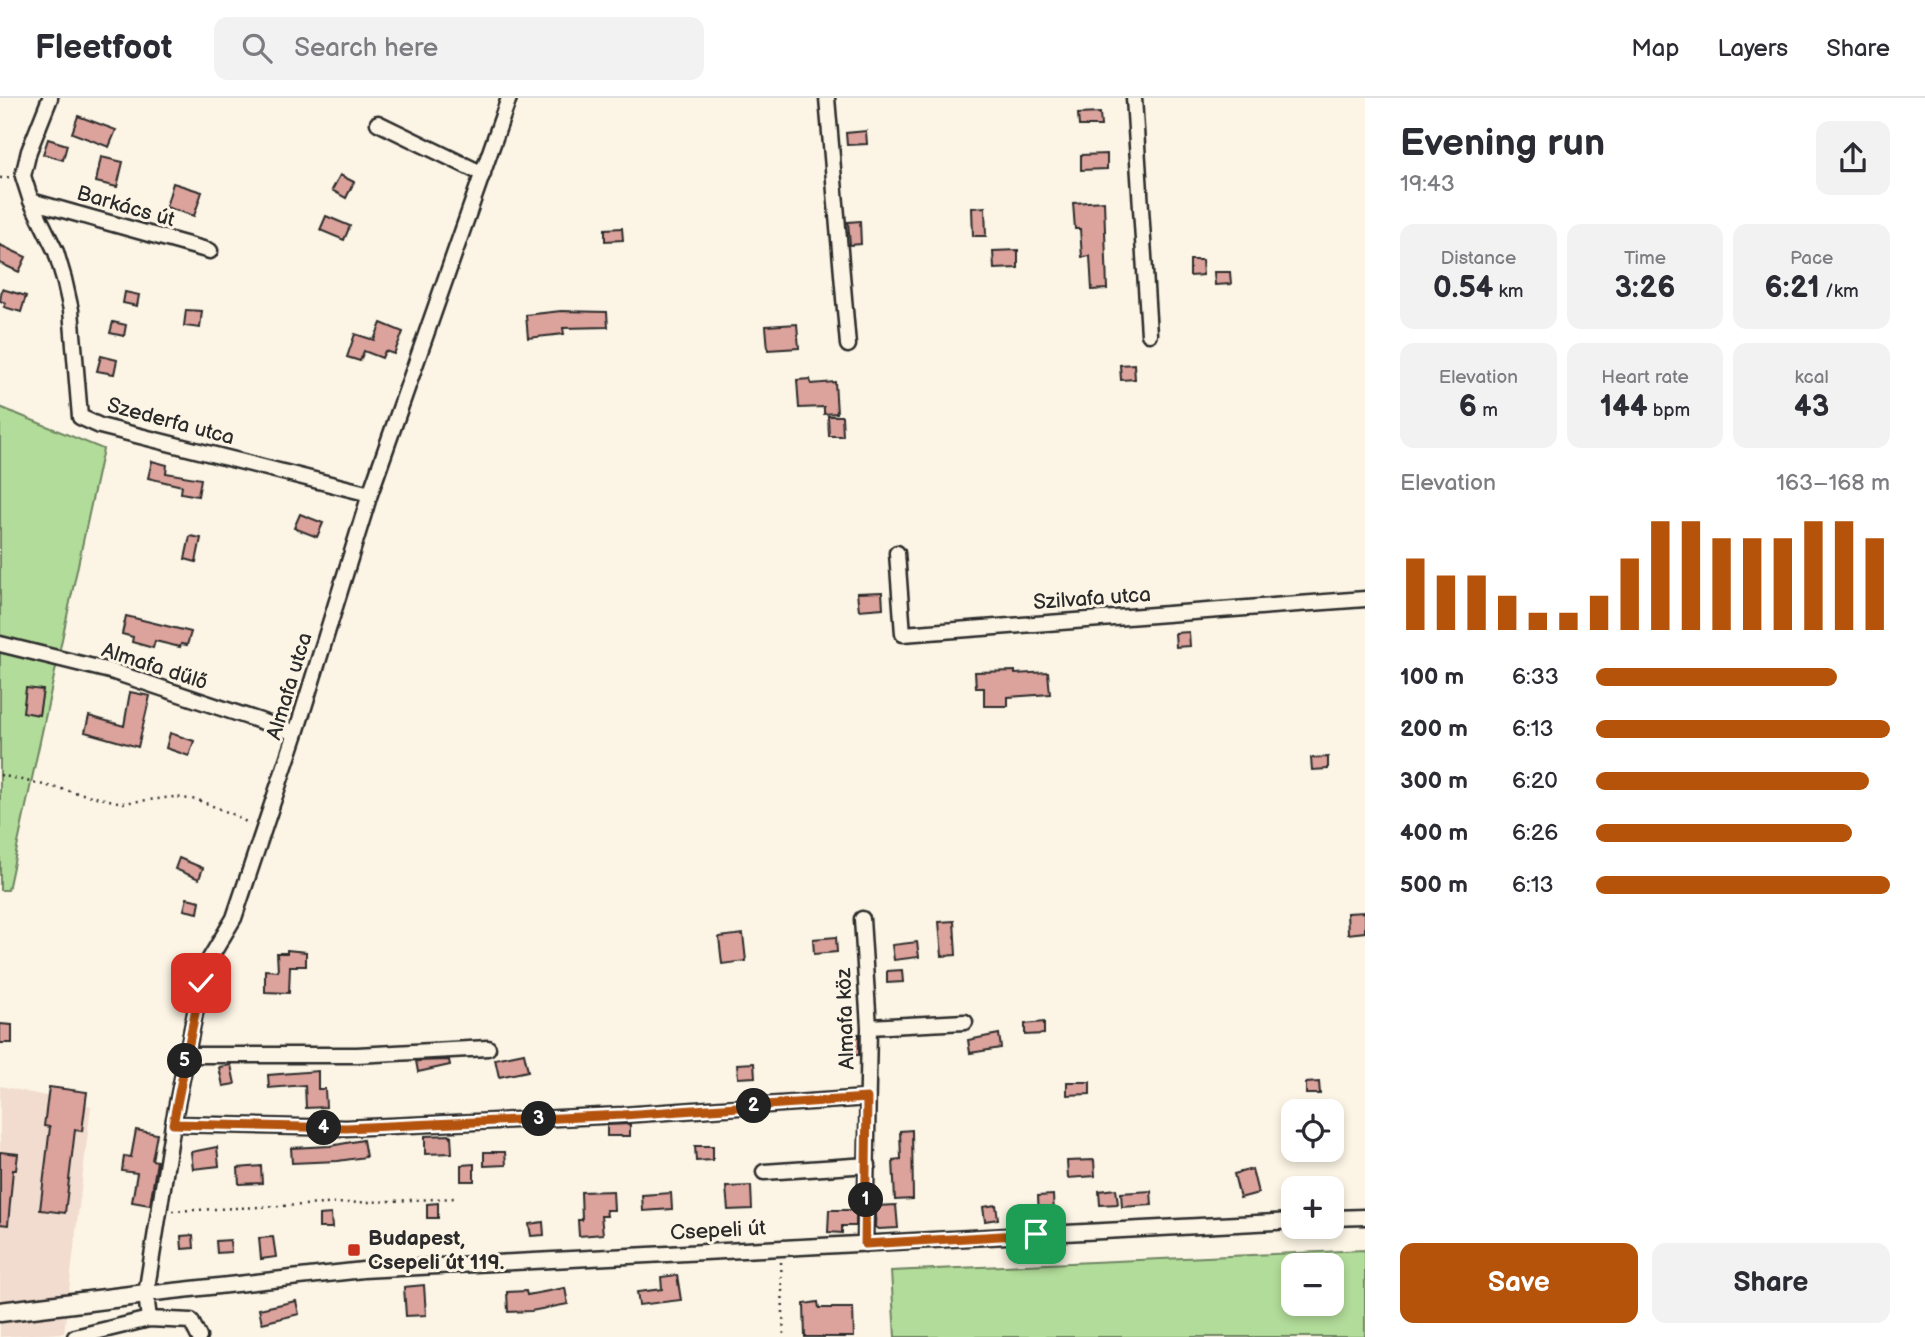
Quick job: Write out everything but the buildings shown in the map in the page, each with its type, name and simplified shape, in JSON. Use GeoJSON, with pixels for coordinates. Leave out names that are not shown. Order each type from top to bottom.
{"type":"FeatureCollection","features":[{"type":"Feature","properties":{"kind":"street","name":"Szederfa utca"},"geometry":{"type":"LineString","coordinates":[[50,98],[29,151],[23,176],[31,201],[56,252],[64,279],[71,310],[80,417],[100,426],[370,494]]}},
{"type":"Feature","properties":{"kind":"street","name":"Almafa utca"},"geometry":{"type":"LineString","coordinates":[[149,1319],[146,1294],[173,1124],[206,965],[234,918],[264,833],[370,494],[509,98]]}},
{"type":"Feature","properties":{"kind":"street"},"geometry":{"type":"LineString","coordinates":[[827,98],[849,345]]}},
{"type":"Feature","properties":{"kind":"street"},"geometry":{"type":"LineString","coordinates":[[1134,98],[1149,334]]}},
{"type":"Feature","properties":{"kind":"street"},"geometry":{"type":"LineString","coordinates":[[378,123],[483,174]]}},
{"type":"Feature","properties":{"kind":"street","name":"Barkács út"},"geometry":{"type":"LineString","coordinates":[[31,201],[210,251]]}},
{"type":"Feature","properties":{"kind":"street","name":"Szilvafa utca"},"geometry":{"type":"LineString","coordinates":[[897,554],[903,634],[1365,599]]}},
{"type":"Feature","properties":{"kind":"street","name":"Almafa dűlő"},"geometry":{"type":"LineString","coordinates":[[0,644],[114,672],[296,733]]}},
{"type":"Feature","properties":{"kind":"street","name":"Almafa köz"},"geometry":{"type":"LineString","coordinates":[[862,919],[869,1027],[865,1244]]}},
{"type":"Feature","properties":{"kind":"street"},"geometry":{"type":"LineString","coordinates":[[869,1027],[965,1022]]}},
{"type":"Feature","properties":{"kind":"street"},"geometry":{"type":"LineString","coordinates":[[187,1055],[357,1055],[488,1048]]}},
{"type":"Feature","properties":{"kind":"street"},"geometry":{"type":"LineString","coordinates":[[173,1124],[346,1128],[623,1115],[867,1098]]}},
{"type":"Feature","properties":{"kind":"street"},"geometry":{"type":"LineString","coordinates":[[764,1172],[867,1165]]}},
{"type":"Feature","properties":{"kind":"street"},"geometry":{"type":"LineString","coordinates":[[1344,1218],[1365,1217]]}},
{"type":"Feature","properties":{"kind":"street","name":"Csepeli út"},"geometry":{"type":"LineString","coordinates":[[146,1294],[363,1270],[1281,1221]]}},
{"type":"Feature","properties":{"kind":"street"},"geometry":{"type":"LineString","coordinates":[[0,1312],[146,1294]]}},
{"type":"Feature","properties":{"kind":"street"},"geometry":{"type":"LineString","coordinates":[[75,1337],[149,1319],[191,1321],[199,1337]]}},
{"type":"Feature","properties":{"kind":"path"},"geometry":{"type":"LineString","coordinates":[[0,775],[122,803],[174,797],[198,800],[232,814],[264,833]]}},
{"type":"Feature","properties":{"kind":"path"},"geometry":{"type":"LineString","coordinates":[[159,1211],[456,1198]]}},
{"type":"Feature","properties":{"kind":"path"},"geometry":{"type":"LineString","coordinates":[[781,1248],[784,1337]]}},
{"type":"Feature","properties":{"kind":"shaded area"},"geometry":{"type":"Polygon","coordinates":[[[0,1086],[91,1106],[64,1333],[0,1337],[0,1086]]]}},
{"type":"Feature","properties":{"kind":"green space"},"geometry":{"type":"Polygon","coordinates":[[[0,407],[103,449],[8,890],[0,890],[0,407]]]}},
{"type":"Feature","properties":{"kind":"green space"},"geometry":{"type":"Polygon","coordinates":[[[1365,1250],[1365,1337],[895,1337],[891,1271],[1281,1254],[1281,1316],[1344,1316],[1344,1253],[1297,1253],[1365,1250]]]}},
{"type":"Feature","properties":{"kind":"place","name":"Budapest, Csepeli út 119."},"geometry":{"type":"Point","coordinates":[354,1250]}},
{"type":"Feature","properties":{"kind":"route"},"geometry":{"type":"LineString","coordinates":[[201,983],[173,1124],[346,1128],[623,1115],[867,1098],[865,1244],[1036,1234]]}}]}
